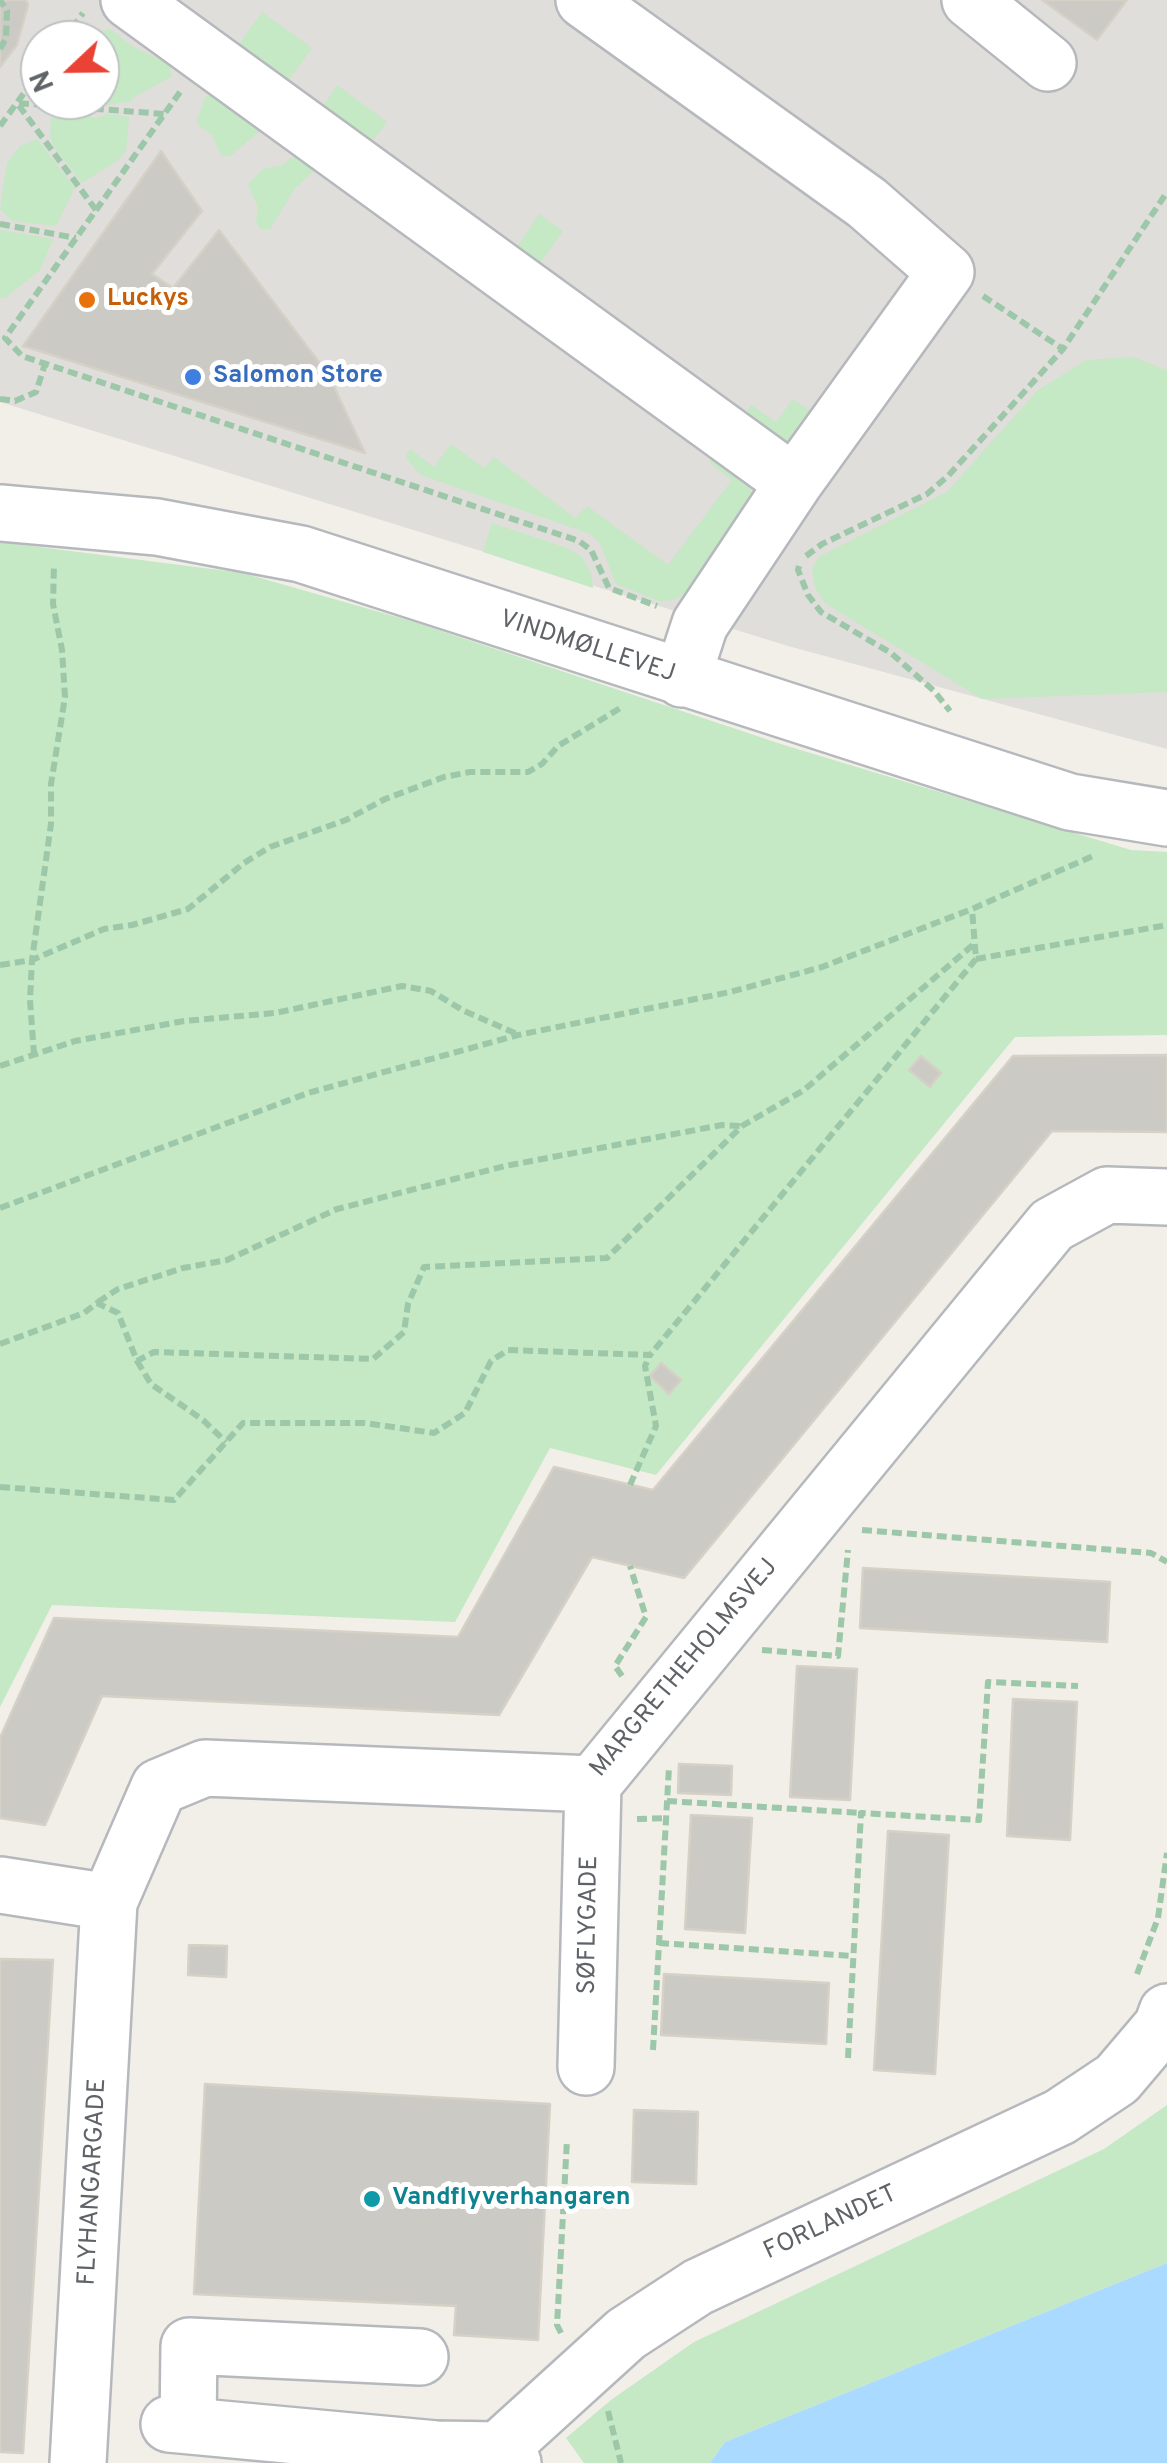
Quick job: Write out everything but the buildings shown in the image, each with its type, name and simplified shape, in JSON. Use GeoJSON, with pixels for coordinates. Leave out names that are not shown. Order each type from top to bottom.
{"type":"FeatureCollection","features":[{"type":"Feature","properties":{"kind":"street"},"geometry":{"type":"LineString","coordinates":[[128,0],[794,482]]}},
{"type":"Feature","properties":{"kind":"street"},"geometry":{"type":"LineString","coordinates":[[584,0],[867,203],[946,272],[794,482],[700,624],[682,679]]}},
{"type":"Feature","properties":{"kind":"street"},"geometry":{"type":"LineString","coordinates":[[970,0],[1048,63]]}},
{"type":"Feature","properties":{"kind":"street","name":"VINDMØLLEVEJ"},"geometry":{"type":"LineString","coordinates":[[0,512],[157,527],[301,554],[1070,802],[1167,818]]}},
{"type":"Feature","properties":{"kind":"street","name":"MARGRETHEHOLMSVEJ"},"geometry":{"type":"LineString","coordinates":[[110,1902],[159,1787],[204,1768],[593,1784],[659,1739],[707,1646],[828,1527],[1052,1226],[1106,1195],[1167,1196]]}},
{"type":"Feature","properties":{"kind":"street","name":"SØFLYGADE"},"geometry":{"type":"LineString","coordinates":[[586,2067],[593,1784]]}},
{"type":"Feature","properties":{"kind":"street"},"geometry":{"type":"LineString","coordinates":[[0,1885],[110,1902]]}},
{"type":"Feature","properties":{"kind":"street","name":"FLYHANGARGADE"},"geometry":{"type":"LineString","coordinates":[[78,2463],[110,1902]]}},
{"type":"Feature","properties":{"kind":"street","name":"FORLANDET"},"geometry":{"type":"LineString","coordinates":[[499,2459],[578,2375],[626,2334],[698,2287],[1060,2117],[1117,2079],[1157,2012]]}},
{"type":"Feature","properties":{"kind":"street"},"geometry":{"type":"LineString","coordinates":[[420,2356],[189,2346],[179,2425],[436,2449],[499,2459]]}},
{"type":"Feature","properties":{"kind":"path"},"geometry":{"type":"LineString","coordinates":[[0,0],[7,12],[6,38],[0,49]]}},
{"type":"Feature","properties":{"kind":"path"},"geometry":{"type":"LineString","coordinates":[[207,56],[2,336],[22,356],[580,541],[591,550],[608,588],[700,624]]}},
{"type":"Feature","properties":{"kind":"path"},"geometry":{"type":"LineString","coordinates":[[0,126],[20,99]]}},
{"type":"Feature","properties":{"kind":"path"},"geometry":{"type":"LineString","coordinates":[[16,104],[165,114]]}},
{"type":"Feature","properties":{"kind":"path"},"geometry":{"type":"LineString","coordinates":[[16,104],[96,210]]}},
{"type":"Feature","properties":{"kind":"path"},"geometry":{"type":"LineString","coordinates":[[958,720],[934,690],[891,653],[821,612],[808,595],[798,570],[802,558],[822,544],[927,494],[948,476],[1063,349],[1167,192]]}},
{"type":"Feature","properties":{"kind":"path"},"geometry":{"type":"LineString","coordinates":[[0,224],[76,238]]}},
{"type":"Feature","properties":{"kind":"path"},"geometry":{"type":"LineString","coordinates":[[946,272],[1063,349]]}},
{"type":"Feature","properties":{"kind":"path"},"geometry":{"type":"LineString","coordinates":[[0,399],[15,402],[36,392],[46,364]]}},
{"type":"Feature","properties":{"kind":"path"},"geometry":{"type":"LineString","coordinates":[[34,1055],[32,960],[51,824],[50,784],[64,696],[62,650],[53,604],[56,518]]}},
{"type":"Feature","properties":{"kind":"path"},"geometry":{"type":"LineString","coordinates":[[0,965],[32,960],[104,929],[188,909],[270,847],[346,820],[444,777],[470,772],[528,772],[604,715],[682,679]]}},
{"type":"Feature","properties":{"kind":"path"},"geometry":{"type":"LineString","coordinates":[[0,1208],[308,1093],[518,1035],[730,992],[822,967],[972,909],[1105,850],[1110,810]]}},
{"type":"Feature","properties":{"kind":"path"},"geometry":{"type":"LineString","coordinates":[[972,909],[976,959]]}},
{"type":"Feature","properties":{"kind":"path"},"geometry":{"type":"LineString","coordinates":[[630,1485],[656,1426],[646,1366],[650,1356],[976,959],[1167,925]]}},
{"type":"Feature","properties":{"kind":"path"},"geometry":{"type":"LineString","coordinates":[[137,1361],[154,1352],[372,1359],[404,1332],[408,1304],[424,1267],[607,1258],[742,1126],[804,1090],[975,944]]}},
{"type":"Feature","properties":{"kind":"path"},"geometry":{"type":"LineString","coordinates":[[0,1066],[94,1038],[184,1021],[275,1013],[402,986],[431,991],[518,1035]]}},
{"type":"Feature","properties":{"kind":"path"},"geometry":{"type":"LineString","coordinates":[[0,1344],[84,1313],[118,1290],[183,1268],[227,1260],[337,1210],[505,1166],[722,1125],[742,1126]]}},
{"type":"Feature","properties":{"kind":"path"},"geometry":{"type":"LineString","coordinates":[[98,1303],[118,1313],[137,1361],[151,1384],[226,1442]]}},
{"type":"Feature","properties":{"kind":"path"},"geometry":{"type":"LineString","coordinates":[[0,1486],[174,1500],[244,1423],[364,1423],[434,1433],[466,1413],[491,1361],[508,1350],[650,1356]]}},
{"type":"Feature","properties":{"kind":"path"},"geometry":{"type":"LineString","coordinates":[[707,1646],[838,1656],[828,1527],[1152,1553],[1167,1562]]}},
{"type":"Feature","properties":{"kind":"path"},"geometry":{"type":"LineString","coordinates":[[630,1566],[646,1616],[615,1666],[659,1739],[667,1801],[653,2050]]}},
{"type":"Feature","properties":{"kind":"path"},"geometry":{"type":"LineString","coordinates":[[667,1801],[978,1820],[988,1682],[1078,1686]]}},
{"type":"Feature","properties":{"kind":"path"},"geometry":{"type":"LineString","coordinates":[[848,2058],[862,1813]]}},
{"type":"Feature","properties":{"kind":"path"},"geometry":{"type":"LineString","coordinates":[[1157,2012],[1158,1918],[1167,1853]]}},
{"type":"Feature","properties":{"kind":"path"},"geometry":{"type":"LineString","coordinates":[[658,1943],[853,1956]]}},
{"type":"Feature","properties":{"kind":"path"},"geometry":{"type":"LineString","coordinates":[[567,2140],[557,2325],[578,2375]]}},
{"type":"Feature","properties":{"kind":"shaded area"},"geometry":{"type":"Polygon","coordinates":[[[0,0],[1167,0],[1167,749],[788,646],[0,402],[0,0]]]}},
{"type":"Feature","properties":{"kind":"green space"},"geometry":{"type":"Polygon","coordinates":[[[262,12],[312,48],[285,85],[236,49],[262,12]]]}},
{"type":"Feature","properties":{"kind":"green space"},"geometry":{"type":"Polygon","coordinates":[[[120,37],[169,64],[172,76],[132,101],[120,103],[120,37]]]}},
{"type":"Feature","properties":{"kind":"green space"},"geometry":{"type":"Polygon","coordinates":[[[337,85],[387,122],[369,145],[321,110],[337,85]]]}},
{"type":"Feature","properties":{"kind":"green space"},"geometry":{"type":"Polygon","coordinates":[[[216,94],[227,107],[258,115],[261,130],[229,157],[221,155],[212,135],[198,125],[206,96],[216,94]]]}},
{"type":"Feature","properties":{"kind":"green space"},"geometry":{"type":"Polygon","coordinates":[[[129,117],[126,151],[82,183],[54,147],[51,120],[129,117]]]}},
{"type":"Feature","properties":{"kind":"green space"},"geometry":{"type":"Polygon","coordinates":[[[37,139],[75,188],[56,226],[13,221],[0,209],[7,163],[20,146],[37,139]]]}},
{"type":"Feature","properties":{"kind":"green space"},"geometry":{"type":"Polygon","coordinates":[[[304,155],[316,164],[314,171],[296,187],[270,229],[260,229],[256,221],[258,208],[248,184],[263,169],[304,155]]]}},
{"type":"Feature","properties":{"kind":"green space"},"geometry":{"type":"Polygon","coordinates":[[[539,214],[563,231],[537,268],[514,251],[539,214]]]}},
{"type":"Feature","properties":{"kind":"green space"},"geometry":{"type":"Polygon","coordinates":[[[0,230],[53,239],[40,270],[5,298],[0,298],[0,230]]]}},
{"type":"Feature","properties":{"kind":"green space"},"geometry":{"type":"Polygon","coordinates":[[[1133,357],[1167,370],[1167,692],[982,699],[825,603],[815,587],[812,569],[820,556],[947,492],[1037,391],[1086,360],[1133,357]]]}},
{"type":"Feature","properties":{"kind":"green space"},"geometry":{"type":"Polygon","coordinates":[[[793,399],[816,415],[789,445],[779,444],[742,417],[751,405],[776,422],[793,399]]]}},
{"type":"Feature","properties":{"kind":"green space"},"geometry":{"type":"Polygon","coordinates":[[[451,444],[484,468],[494,457],[575,518],[587,506],[668,565],[732,480],[709,462],[717,450],[746,476],[751,492],[749,506],[689,591],[674,600],[659,601],[616,584],[601,545],[590,534],[421,475],[405,457],[410,449],[434,467],[451,444]]]}},
{"type":"Feature","properties":{"kind":"green space"},"geometry":{"type":"Polygon","coordinates":[[[492,523],[567,548],[582,557],[593,588],[483,552],[492,523]]]}},
{"type":"Feature","properties":{"kind":"green space"},"geometry":{"type":"Polygon","coordinates":[[[0,542],[243,573],[411,621],[784,745],[1131,850],[1167,852],[1167,1035],[1015,1037],[656,1475],[550,1448],[455,1622],[52,1605],[0,1707],[0,542]]]}},
{"type":"Feature","properties":{"kind":"green space"},"geometry":{"type":"Polygon","coordinates":[[[1167,2105],[1167,2263],[725,2442],[710,2463],[584,2463],[566,2438],[611,2400],[694,2342],[1104,2149],[1167,2105]]]}},
{"type":"Feature","properties":{"kind":"water"},"geometry":{"type":"Polygon","coordinates":[[[1167,2263],[1167,2463],[710,2463],[725,2442],[1167,2263]]]}},
{"type":"Feature","properties":{"kind":"place","name":"Luckys"},"geometry":{"type":"Point","coordinates":[87,300]}},
{"type":"Feature","properties":{"kind":"place","name":"Salomon Store"},"geometry":{"type":"Point","coordinates":[193,377]}},
{"type":"Feature","properties":{"kind":"place","name":"Vandflyverhangaren"},"geometry":{"type":"Point","coordinates":[372,2199]}}]}
